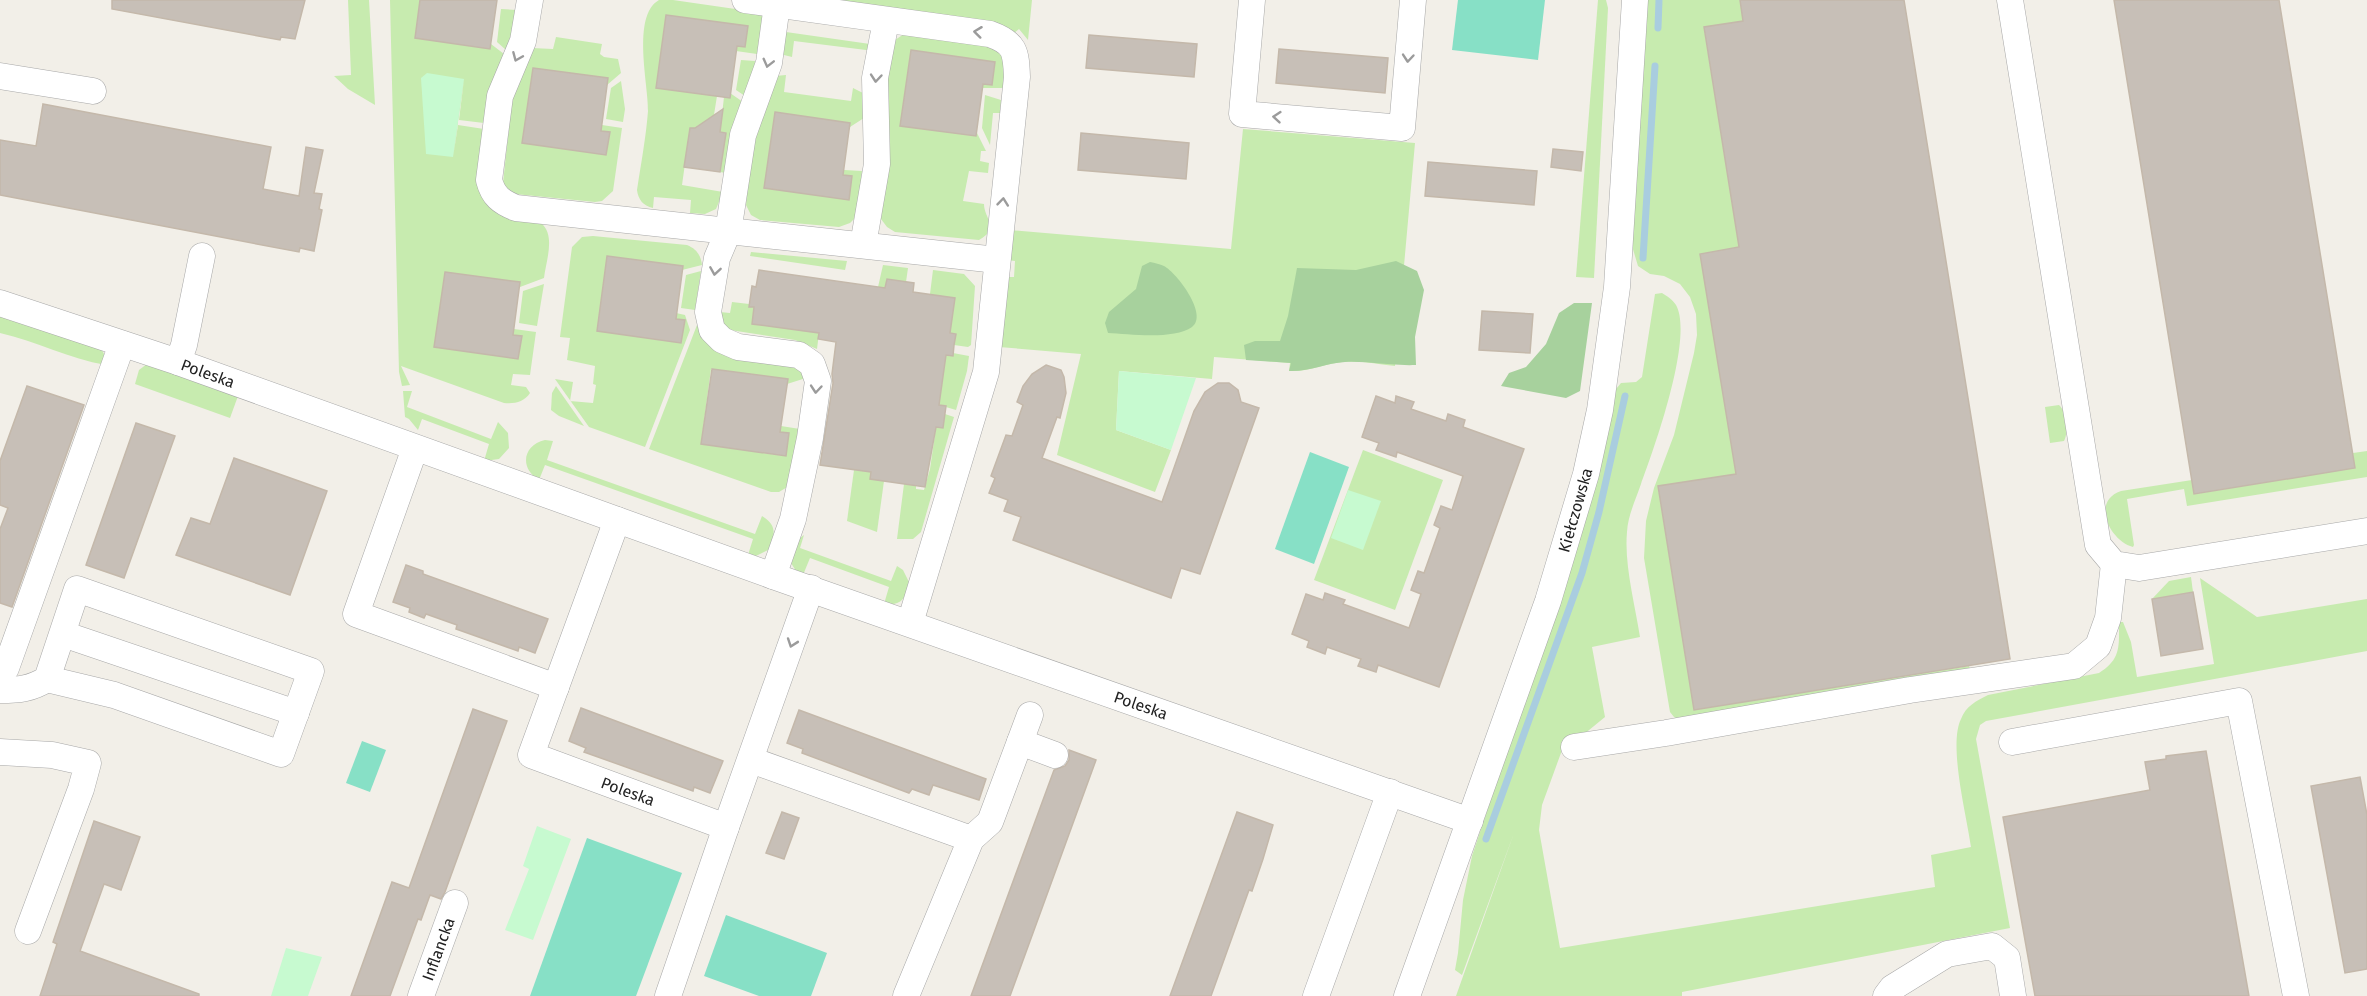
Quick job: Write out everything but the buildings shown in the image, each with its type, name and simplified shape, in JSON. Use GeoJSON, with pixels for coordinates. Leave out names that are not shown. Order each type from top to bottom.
{"type":"FeatureCollection","features":[{"type":"Feature","properties":{"kind":"street"},"geometry":{"type":"LineString","coordinates":[[531,0],[524,41],[500,96],[489,180],[492,191],[502,202],[516,208],[997,260]]}},
{"type":"Feature","properties":{"kind":"street"},"geometry":{"type":"LineString","coordinates":[[745,0],[990,34],[1004,39],[1013,47],[1016,57],[1017,77],[986,372],[910,623]]}},
{"type":"Feature","properties":{"kind":"street"},"geometry":{"type":"LineString","coordinates":[[1252,0],[1242,114],[1402,128],[1413,0]]}},
{"type":"Feature","properties":{"kind":"street","name":"Kiełczowska"},"geometry":{"type":"LineString","coordinates":[[1407,996],[1548,602],[1571,528],[1600,410],[1618,278],[1635,0]]}},
{"type":"Feature","properties":{"kind":"street"},"geometry":{"type":"LineString","coordinates":[[2010,0],[2098,545],[2114,564],[2139,568],[2367,531]]}},
{"type":"Feature","properties":{"kind":"street"},"geometry":{"type":"LineString","coordinates":[[773,576],[793,519],[810,438],[818,381],[812,364],[799,355],[738,347],[722,340],[712,330],[708,312],[717,258],[728,232],[743,135],[769,63],[777,6]]}},
{"type":"Feature","properties":{"kind":"street"},"geometry":{"type":"LineString","coordinates":[[863,245],[877,164],[875,78],[886,21]]}},
{"type":"Feature","properties":{"kind":"street"},"geometry":{"type":"LineString","coordinates":[[0,76],[93,91]]}},
{"type":"Feature","properties":{"kind":"street"},"geometry":{"type":"LineString","coordinates":[[178,362],[184,345],[202,256]]}},
{"type":"Feature","properties":{"kind":"street","name":"Poleska"},"geometry":{"type":"LineString","coordinates":[[0,303],[178,362],[773,576],[1470,821]]}},
{"type":"Feature","properties":{"kind":"street"},"geometry":{"type":"LineString","coordinates":[[47,679],[114,696],[282,754],[311,671],[77,590],[47,679],[34,687],[22,690],[3,679],[122,344]]}},
{"type":"Feature","properties":{"kind":"street"},"geometry":{"type":"LineString","coordinates":[[415,448],[356,614],[556,687]]}},
{"type":"Feature","properties":{"kind":"street","name":"Poleska"},"geometry":{"type":"LineString","coordinates":[[617,520],[531,755],[726,828]]}},
{"type":"Feature","properties":{"kind":"street"},"geometry":{"type":"LineString","coordinates":[[1574,747],[1910,690],[2074,666],[2098,646],[2108,618],[2114,564]]}},
{"type":"Feature","properties":{"kind":"street"},"geometry":{"type":"LineString","coordinates":[[668,996],[811,588]]}},
{"type":"Feature","properties":{"kind":"street"},"geometry":{"type":"LineString","coordinates":[[63,634],[296,713]]}},
{"type":"Feature","properties":{"kind":"street"},"geometry":{"type":"LineString","coordinates":[[2012,742],[2239,701],[2296,996]]}},
{"type":"Feature","properties":{"kind":"street"},"geometry":{"type":"LineString","coordinates":[[906,996],[970,839],[990,822],[1030,715]]}},
{"type":"Feature","properties":{"kind":"street"},"geometry":{"type":"LineString","coordinates":[[1020,742],[1055,755]]}},
{"type":"Feature","properties":{"kind":"street"},"geometry":{"type":"LineString","coordinates":[[0,752],[52,754],[88,763],[81,789],[28,931]]}},
{"type":"Feature","properties":{"kind":"street"},"geometry":{"type":"LineString","coordinates":[[751,760],[970,839]]}},
{"type":"Feature","properties":{"kind":"street"},"geometry":{"type":"LineString","coordinates":[[1316,996],[1390,792]]}},
{"type":"Feature","properties":{"kind":"street","name":"Inflancka"},"geometry":{"type":"LineString","coordinates":[[421,996],[455,903]]}},
{"type":"Feature","properties":{"kind":"street"},"geometry":{"type":"LineString","coordinates":[[1886,996],[1892,988],[1947,954],[1992,946],[2007,958],[2013,996]]}},
{"type":"Feature","properties":{"kind":"green space"},"geometry":{"type":"Polygon","coordinates":[[[348,0],[369,0],[375,105],[348,89],[334,76],[351,75],[348,0]]]}},
{"type":"Feature","properties":{"kind":"green space"},"geometry":{"type":"Polygon","coordinates":[[[390,0],[420,0],[415,38],[490,49],[491,44],[504,54],[484,123],[459,120],[464,79],[453,157],[458,125],[484,129],[488,205],[503,216],[541,223],[546,228],[549,249],[544,278],[520,287],[520,282],[445,272],[434,347],[518,359],[522,336],[513,335],[514,329],[536,332],[530,375],[513,374],[511,385],[526,387],[530,393],[519,402],[504,403],[401,366],[410,385],[402,386],[399,372],[390,0]]]}},
{"type":"Feature","properties":{"kind":"green space"},"geometry":{"type":"Polygon","coordinates":[[[659,0],[763,13],[757,54],[736,51],[737,46],[745,46],[748,26],[666,15],[656,88],[717,96],[713,121],[698,129],[690,128],[682,185],[723,192],[716,209],[705,214],[690,213],[691,200],[654,197],[653,208],[646,206],[637,190],[648,111],[643,36],[651,8],[659,0]]]}},
{"type":"Feature","properties":{"kind":"green space"},"geometry":{"type":"Polygon","coordinates":[[[811,0],[1032,0],[1028,40],[1019,29],[1012,35],[811,0]]]}},
{"type":"Feature","properties":{"kind":"green space"},"geometry":{"type":"Polygon","coordinates":[[[1458,0],[1545,0],[1538,60],[1452,50],[1458,0]]]}},
{"type":"Feature","properties":{"kind":"green space"},"geometry":{"type":"Polygon","coordinates":[[[1598,0],[1606,0],[1608,8],[1594,278],[1576,277],[1598,0]]]}},
{"type":"Feature","properties":{"kind":"green space"},"geometry":{"type":"Polygon","coordinates":[[[1645,0],[1740,0],[1743,21],[1704,28],[1739,247],[1700,254],[1736,474],[1658,487],[1694,710],[1969,666],[1971,672],[1680,720],[1670,712],[1644,558],[1646,521],[1654,488],[1674,435],[1697,335],[1696,314],[1690,297],[1680,284],[1664,276],[1650,274],[1638,266],[1632,246],[1645,0]]]}},
{"type":"Feature","properties":{"kind":"green space"},"geometry":{"type":"Polygon","coordinates":[[[501,9],[516,10],[506,50],[497,42],[501,9]]]}},
{"type":"Feature","properties":{"kind":"green space"},"geometry":{"type":"Polygon","coordinates":[[[779,31],[870,44],[874,51],[794,41],[792,57],[780,54],[779,31]]]}},
{"type":"Feature","properties":{"kind":"green space"},"geometry":{"type":"Polygon","coordinates":[[[904,34],[997,48],[1005,60],[1003,88],[983,88],[983,84],[992,85],[995,62],[911,50],[900,125],[975,136],[976,131],[986,151],[981,151],[980,161],[989,163],[988,173],[969,171],[963,201],[984,204],[990,227],[986,236],[979,240],[895,232],[881,219],[886,86],[895,40],[904,34]]]}},
{"type":"Feature","properties":{"kind":"green space"},"geometry":{"type":"Polygon","coordinates":[[[556,37],[602,44],[600,54],[604,57],[618,59],[621,73],[607,85],[608,78],[533,68],[522,143],[606,155],[610,132],[601,131],[602,125],[622,128],[613,191],[602,201],[515,194],[509,192],[503,183],[512,98],[532,48],[553,49],[556,37]]]}},
{"type":"Feature","properties":{"kind":"green space"},"geometry":{"type":"Polygon","coordinates":[[[741,60],[755,61],[754,75],[745,96],[736,90],[741,60]]]}},
{"type":"Feature","properties":{"kind":"green space"},"geometry":{"type":"Polygon","coordinates":[[[427,73],[464,79],[453,157],[426,154],[421,78],[427,73]]]}},
{"type":"Feature","properties":{"kind":"green space"},"geometry":{"type":"Polygon","coordinates":[[[786,75],[784,92],[851,101],[853,88],[863,93],[864,118],[850,127],[850,123],[775,112],[843,175],[844,170],[862,171],[857,216],[850,223],[839,227],[760,220],[751,215],[746,205],[751,136],[775,76],[786,75]]]}},
{"type":"Feature","properties":{"kind":"green space"},"geometry":{"type":"Polygon","coordinates":[[[621,81],[625,109],[623,122],[606,119],[611,88],[621,81]]]}},
{"type":"Feature","properties":{"kind":"green space"},"geometry":{"type":"Polygon","coordinates":[[[730,93],[743,102],[726,173],[720,172],[726,133],[720,132],[724,97],[729,98],[730,93]]]}},
{"type":"Feature","properties":{"kind":"green space"},"geometry":{"type":"Polygon","coordinates":[[[985,95],[1001,100],[1000,113],[993,113],[990,145],[982,128],[985,95]]]}},
{"type":"Feature","properties":{"kind":"green space"},"geometry":{"type":"Polygon","coordinates":[[[1243,129],[1415,143],[1395,366],[1349,362],[1289,371],[1290,363],[1214,357],[1212,379],[1119,371],[1116,430],[1171,450],[1155,492],[1057,455],[1081,354],[999,347],[1005,277],[1014,277],[1015,261],[1007,260],[1009,230],[1231,249],[1243,129]]]}},
{"type":"Feature","properties":{"kind":"green space"},"geometry":{"type":"Polygon","coordinates":[[[593,236],[687,245],[696,251],[702,265],[682,270],[682,266],[607,256],[597,331],[681,343],[685,320],[676,319],[676,313],[685,315],[690,330],[645,447],[589,427],[571,401],[593,403],[596,385],[593,384],[595,366],[567,360],[570,338],[560,337],[572,247],[582,237],[593,236]]]}},
{"type":"Feature","properties":{"kind":"green space"},"geometry":{"type":"Polygon","coordinates":[[[751,252],[847,261],[845,270],[750,256],[751,252]]]}},
{"type":"Feature","properties":{"kind":"green space"},"geometry":{"type":"Polygon","coordinates":[[[1396,261],[1417,271],[1424,290],[1415,337],[1416,365],[1345,362],[1289,371],[1291,363],[1246,360],[1244,345],[1255,341],[1280,341],[1288,316],[1297,268],[1356,270],[1396,261]]]}},
{"type":"Feature","properties":{"kind":"green space"},"geometry":{"type":"Polygon","coordinates":[[[1150,262],[1170,270],[1183,285],[1194,304],[1197,313],[1196,321],[1192,327],[1174,334],[1108,333],[1105,323],[1109,312],[1136,289],[1142,266],[1150,262]]]}},
{"type":"Feature","properties":{"kind":"green space"},"geometry":{"type":"Polygon","coordinates":[[[883,265],[908,268],[906,282],[887,279],[885,288],[878,287],[883,265]]]}},
{"type":"Feature","properties":{"kind":"green space"},"geometry":{"type":"Polygon","coordinates":[[[933,270],[964,274],[975,286],[971,345],[968,347],[954,345],[956,334],[950,333],[930,294],[933,270]]]}},
{"type":"Feature","properties":{"kind":"green space"},"geometry":{"type":"Polygon","coordinates":[[[701,271],[695,310],[681,308],[686,275],[701,271]]]}},
{"type":"Feature","properties":{"kind":"green space"},"geometry":{"type":"Polygon","coordinates":[[[544,284],[537,326],[519,323],[523,291],[544,284]]]}},
{"type":"Feature","properties":{"kind":"green space"},"geometry":{"type":"Polygon","coordinates":[[[1662,293],[1676,305],[1680,320],[1680,342],[1663,420],[1632,507],[1628,526],[1626,544],[1628,571],[1640,637],[1592,647],[1605,717],[1583,735],[1565,742],[1542,805],[1539,830],[1560,948],[1935,887],[1931,855],[1971,847],[1957,763],[1958,731],[1961,719],[1969,707],[1988,695],[2099,673],[2111,663],[2117,652],[2119,622],[2123,622],[2131,642],[2137,677],[2214,664],[2200,578],[2257,617],[2367,599],[2367,651],[1986,721],[1980,725],[1976,739],[2010,928],[1682,992],[1682,996],[1456,996],[1514,833],[1462,975],[1455,970],[1463,900],[1472,856],[1521,709],[1616,389],[1621,383],[1636,382],[1642,377],[1655,294],[1662,293]]]}},
{"type":"Feature","properties":{"kind":"green space"},"geometry":{"type":"Polygon","coordinates":[[[732,302],[749,304],[749,307],[754,307],[752,324],[819,333],[817,349],[795,340],[730,330],[722,323],[720,312],[730,313],[732,302]]]}},
{"type":"Feature","properties":{"kind":"green space"},"geometry":{"type":"Polygon","coordinates":[[[1574,303],[1592,303],[1580,391],[1566,398],[1501,386],[1509,373],[1526,367],[1546,344],[1559,313],[1574,303]]]}},
{"type":"Feature","properties":{"kind":"green space"},"geometry":{"type":"Polygon","coordinates":[[[0,314],[101,348],[106,358],[106,365],[79,359],[0,333],[0,314]]]}},
{"type":"Feature","properties":{"kind":"green space"},"geometry":{"type":"Polygon","coordinates":[[[697,325],[701,334],[799,368],[806,378],[787,384],[787,379],[711,369],[701,444],[785,456],[789,433],[780,432],[781,426],[800,429],[789,486],[779,492],[771,492],[649,449],[697,325]]]}},
{"type":"Feature","properties":{"kind":"green space"},"geometry":{"type":"Polygon","coordinates":[[[953,353],[969,356],[956,410],[939,405],[946,355],[953,353]]]}},
{"type":"Feature","properties":{"kind":"green space"},"geometry":{"type":"Polygon","coordinates":[[[147,364],[238,396],[230,418],[135,384],[139,370],[147,364]]]}},
{"type":"Feature","properties":{"kind":"green space"},"geometry":{"type":"Polygon","coordinates":[[[1119,371],[1196,378],[1171,450],[1116,430],[1119,371]]]}},
{"type":"Feature","properties":{"kind":"green space"},"geometry":{"type":"Polygon","coordinates":[[[555,379],[573,382],[570,400],[555,379]]]}},
{"type":"Feature","properties":{"kind":"green space"},"geometry":{"type":"Polygon","coordinates":[[[556,386],[584,426],[559,416],[551,410],[552,393],[556,386]]]}},
{"type":"Feature","properties":{"kind":"green space"},"geometry":{"type":"Polygon","coordinates":[[[403,391],[412,391],[407,407],[491,439],[498,422],[508,433],[509,448],[499,459],[484,461],[489,444],[422,419],[418,430],[405,417],[403,391]]]}},
{"type":"Feature","properties":{"kind":"green space"},"geometry":{"type":"Polygon","coordinates":[[[2059,405],[2065,417],[2066,437],[2064,441],[2050,443],[2045,407],[2059,405]]]}},
{"type":"Feature","properties":{"kind":"green space"},"geometry":{"type":"Polygon","coordinates":[[[945,414],[954,417],[921,532],[913,539],[897,539],[904,484],[916,485],[916,489],[924,490],[930,469],[936,427],[943,428],[945,414]]]}},
{"type":"Feature","properties":{"kind":"green space"},"geometry":{"type":"Polygon","coordinates":[[[545,440],[553,441],[547,460],[755,534],[762,516],[767,519],[774,530],[770,549],[756,556],[748,555],[753,539],[545,465],[539,480],[528,469],[526,457],[532,447],[545,440]]]}},
{"type":"Feature","properties":{"kind":"green space"},"geometry":{"type":"Polygon","coordinates":[[[1363,450],[1443,480],[1395,610],[1314,580],[1363,450]]]}},
{"type":"Feature","properties":{"kind":"green space"},"geometry":{"type":"Polygon","coordinates":[[[2367,451],[2367,477],[2187,506],[2184,489],[2127,499],[2133,547],[2117,537],[2107,520],[2105,511],[2107,503],[2112,496],[2121,491],[2192,480],[2195,494],[2354,468],[2353,453],[2367,451]]]}},
{"type":"Feature","properties":{"kind":"green space"},"geometry":{"type":"Polygon","coordinates":[[[1310,452],[1349,467],[1314,564],[1275,549],[1310,452]]]}},
{"type":"Feature","properties":{"kind":"green space"},"geometry":{"type":"Polygon","coordinates":[[[854,470],[871,472],[884,481],[877,532],[847,521],[854,470]]]}},
{"type":"Feature","properties":{"kind":"green space"},"geometry":{"type":"Polygon","coordinates":[[[1348,490],[1381,501],[1363,550],[1331,538],[1348,490]]]}},
{"type":"Feature","properties":{"kind":"green space"},"geometry":{"type":"Polygon","coordinates":[[[804,535],[800,548],[891,581],[897,566],[903,570],[910,584],[906,594],[898,603],[884,604],[889,587],[810,558],[803,575],[796,571],[791,563],[797,540],[804,535]]]}},
{"type":"Feature","properties":{"kind":"green space"},"geometry":{"type":"Polygon","coordinates":[[[2191,577],[2193,592],[2152,599],[2169,581],[2191,577]]]}},
{"type":"Feature","properties":{"kind":"green space"},"geometry":{"type":"Polygon","coordinates":[[[362,741],[386,750],[370,792],[346,783],[362,741]]]}},
{"type":"Feature","properties":{"kind":"green space"},"geometry":{"type":"Polygon","coordinates":[[[537,826],[571,839],[533,940],[505,930],[529,869],[523,866],[537,826]]]}},
{"type":"Feature","properties":{"kind":"green space"},"geometry":{"type":"Polygon","coordinates":[[[587,838],[682,873],[636,996],[530,996],[587,838]]]}},
{"type":"Feature","properties":{"kind":"green space"},"geometry":{"type":"Polygon","coordinates":[[[726,915],[827,953],[811,996],[759,996],[704,976],[726,915]]]}},
{"type":"Feature","properties":{"kind":"green space"},"geometry":{"type":"Polygon","coordinates":[[[286,948],[322,957],[308,996],[271,996],[286,948]]]}},
{"type":"Feature","properties":{"kind":"waterway"},"geometry":{"type":"LineString","coordinates":[[1658,28],[1659,0]]}},
{"type":"Feature","properties":{"kind":"waterway"},"geometry":{"type":"LineString","coordinates":[[1643,258],[1655,66]]}},
{"type":"Feature","properties":{"kind":"waterway"},"geometry":{"type":"LineString","coordinates":[[1486,839],[1582,573],[1599,512],[1625,396]]}}]}
